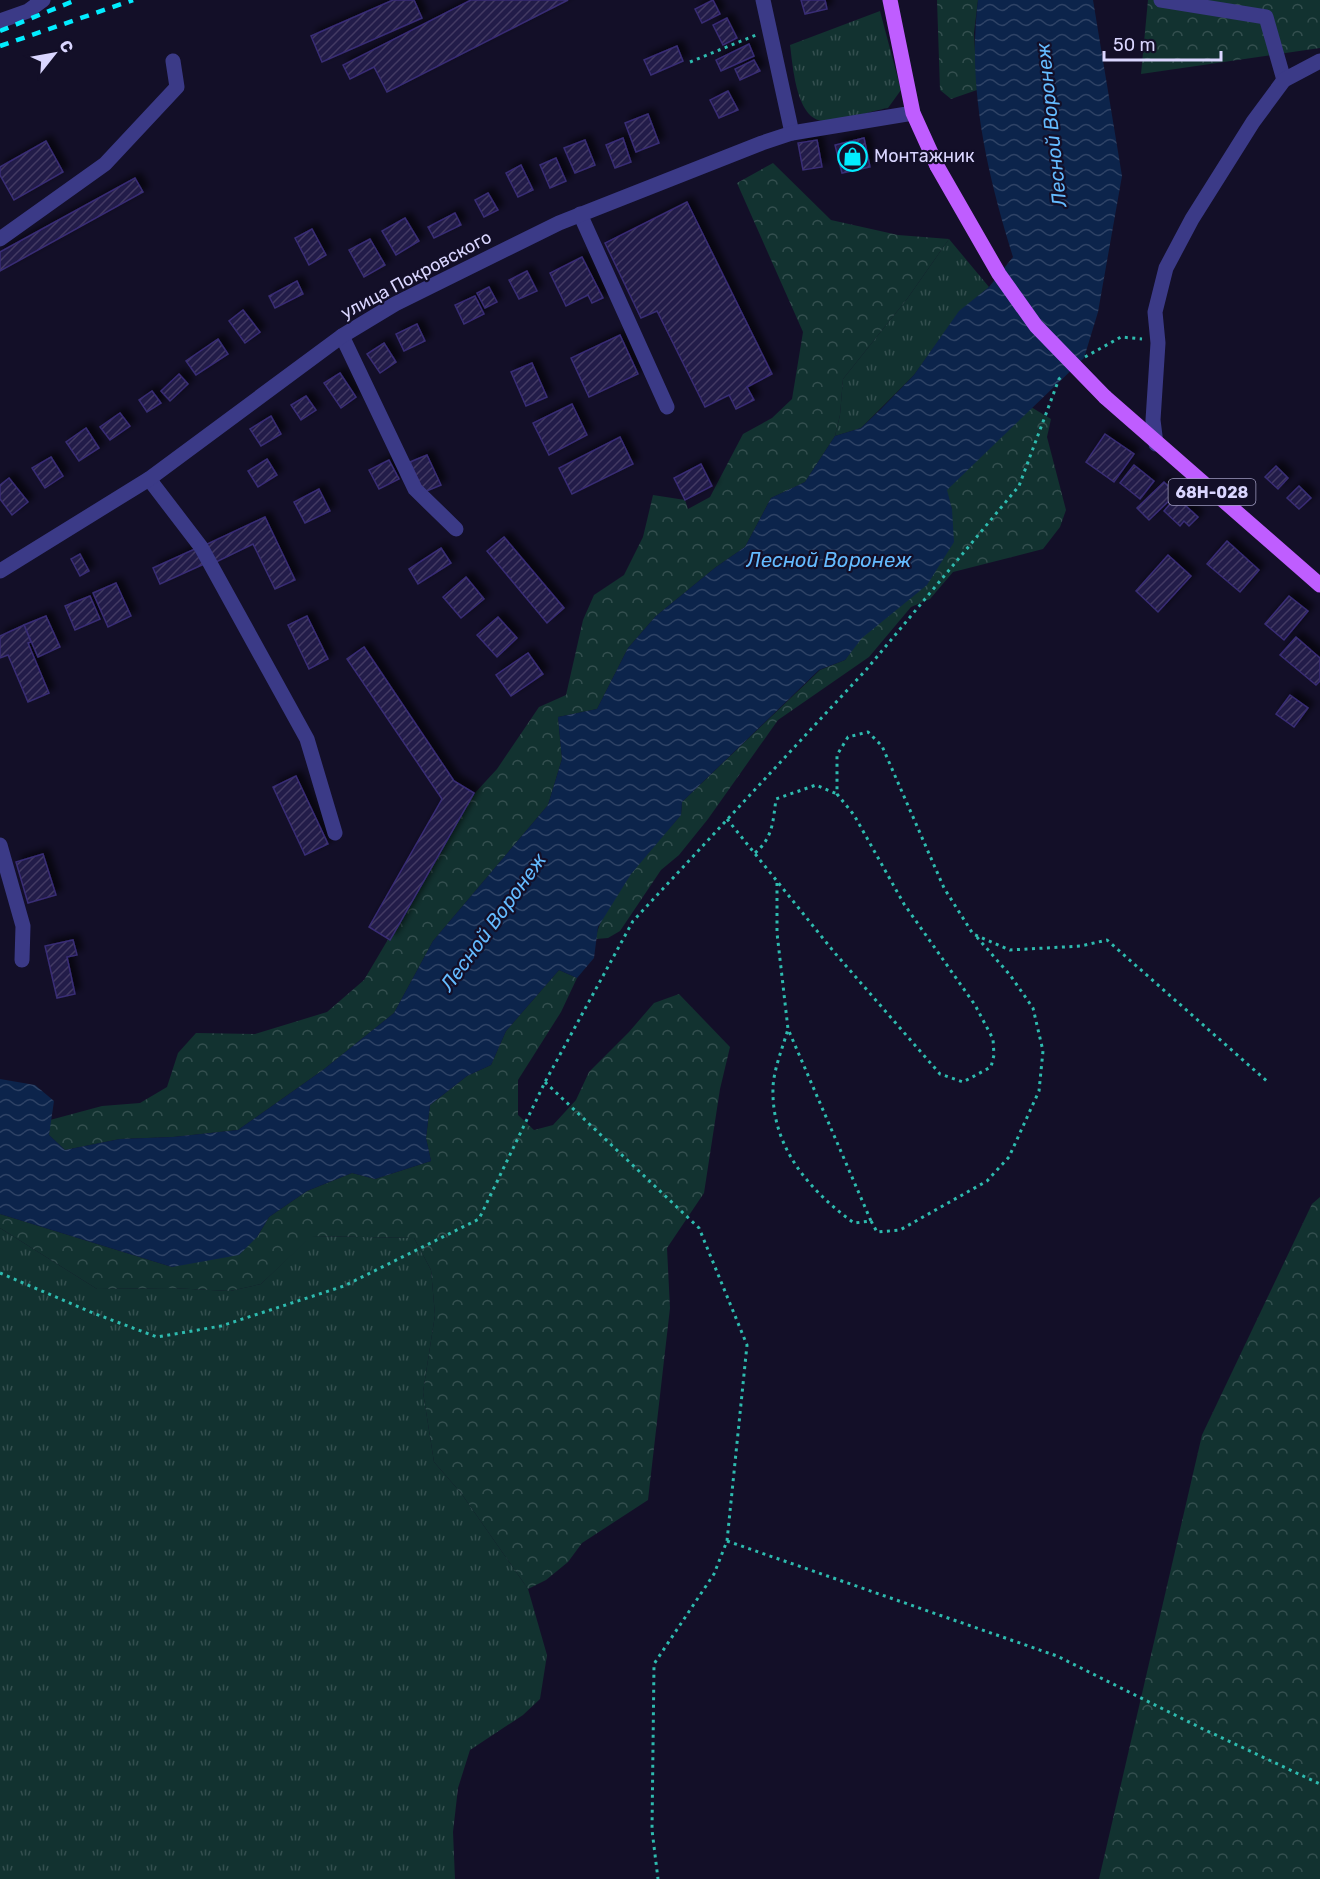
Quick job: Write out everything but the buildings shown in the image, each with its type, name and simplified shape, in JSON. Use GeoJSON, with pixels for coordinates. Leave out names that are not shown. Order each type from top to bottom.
{"type":"FeatureCollection","features":[{"type":"Feature","properties":{"kind":"main road"},"geometry":{"type":"LineString","coordinates":[[890,0],[913,113]]}},
{"type":"Feature","properties":{"kind":"main road","name":"68Н-028"},"geometry":{"type":"LineString","coordinates":[[913,113],[937,166],[999,274],[1036,326],[1105,397],[1156,444],[1320,585]]}},
{"type":"Feature","properties":{"kind":"street"},"geometry":{"type":"LineString","coordinates":[[0,21],[27,11],[43,0]]}},
{"type":"Feature","properties":{"kind":"street"},"geometry":{"type":"LineString","coordinates":[[763,0],[792,133]]}},
{"type":"Feature","properties":{"kind":"street"},"geometry":{"type":"LineString","coordinates":[[1161,0],[1266,17],[1284,80]]}},
{"type":"Feature","properties":{"kind":"street"},"geometry":{"type":"LineString","coordinates":[[0,238],[105,164],[177,87],[173,61]]}},
{"type":"Feature","properties":{"kind":"street"},"geometry":{"type":"LineString","coordinates":[[1156,444],[1153,420],[1158,343],[1155,312],[1166,268],[1192,219],[1253,122],[1284,80],[1320,61]]}},
{"type":"Feature","properties":{"kind":"street","name":"улица Покровского"},"geometry":{"type":"LineString","coordinates":[[0,571],[149,478],[342,336],[395,304],[580,214],[792,133],[913,113]]}},
{"type":"Feature","properties":{"kind":"street"},"geometry":{"type":"LineString","coordinates":[[580,214],[667,407]]}},
{"type":"Feature","properties":{"kind":"street"},"geometry":{"type":"LineString","coordinates":[[342,336],[415,489],[456,529]]}},
{"type":"Feature","properties":{"kind":"street"},"geometry":{"type":"LineString","coordinates":[[149,478],[201,547],[308,739],[335,833]]}},
{"type":"Feature","properties":{"kind":"street"},"geometry":{"type":"LineString","coordinates":[[0,844],[22,926],[22,960]]}},
{"type":"Feature","properties":{"kind":"path"},"geometry":{"type":"LineString","coordinates":[[690,62],[737,45],[769,29]]}},
{"type":"Feature","properties":{"kind":"path"},"geometry":{"type":"LineString","coordinates":[[1084,358],[1121,338],[1158,343]]}},
{"type":"Feature","properties":{"kind":"path"},"geometry":{"type":"LineString","coordinates":[[0,1273],[157,1337],[221,1326],[344,1286],[421,1250],[479,1219],[545,1082],[633,921],[866,670],[1019,486],[1059,379],[1067,372]]}},
{"type":"Feature","properties":{"kind":"path"},"geometry":{"type":"LineString","coordinates":[[777,881],[777,933],[788,1029],[877,1232],[900,1230],[987,1181],[1009,1157],[1039,1091],[1043,1051],[1033,1008],[1010,975],[974,934],[944,888],[882,746],[868,732],[848,737],[837,754],[837,794]]}},
{"type":"Feature","properties":{"kind":"path"},"geometry":{"type":"LineString","coordinates":[[728,819],[777,881],[940,1074],[963,1082],[991,1067],[994,1055],[993,1039],[975,1005],[904,904],[854,815],[837,794],[816,785],[776,799],[771,833],[766,844],[755,853]]}},
{"type":"Feature","properties":{"kind":"path"},"geometry":{"type":"LineString","coordinates":[[974,934],[1010,950],[1082,946],[1107,940],[1269,1083]]}},
{"type":"Feature","properties":{"kind":"path"},"geometry":{"type":"LineString","coordinates":[[788,1029],[773,1086],[777,1125],[810,1186],[826,1202],[854,1223],[871,1221]]}},
{"type":"Feature","properties":{"kind":"path"},"geometry":{"type":"LineString","coordinates":[[545,1082],[699,1228],[747,1345],[727,1542],[714,1574],[654,1664],[652,1830],[658,1879]]}},
{"type":"Feature","properties":{"kind":"path"},"geometry":{"type":"LineString","coordinates":[[727,1542],[1057,1656],[1320,1784]]}},
{"type":"Feature","properties":{"kind":"green space"},"geometry":{"type":"Polygon","coordinates":[[[937,0],[978,0],[974,33],[977,90],[951,99],[940,90],[937,0]]]}},
{"type":"Feature","properties":{"kind":"green space"},"geometry":{"type":"Polygon","coordinates":[[[1148,0],[1320,0],[1320,48],[1141,74],[1148,0]]]}},
{"type":"Feature","properties":{"kind":"green space"},"geometry":{"type":"Polygon","coordinates":[[[880,11],[901,90],[888,108],[839,120],[824,121],[815,118],[807,112],[802,102],[795,78],[790,45],[880,11]]]}},
{"type":"Feature","properties":{"kind":"green space"},"geometry":{"type":"Polygon","coordinates":[[[773,163],[831,220],[898,235],[949,239],[907,299],[843,379],[840,415],[835,436],[805,482],[771,498],[745,547],[716,567],[656,616],[628,648],[597,709],[558,717],[562,759],[548,805],[433,941],[394,1013],[323,1070],[238,1130],[173,1137],[120,1139],[65,1150],[49,1135],[50,1120],[102,1106],[140,1103],[167,1087],[178,1053],[196,1033],[255,1034],[327,1012],[364,980],[474,794],[497,769],[539,707],[566,695],[583,620],[594,595],[624,575],[643,537],[653,495],[685,500],[688,509],[710,497],[743,434],[772,418],[792,399],[803,332],[737,183],[773,163]]]}},
{"type":"Feature","properties":{"kind":"green space"},"geometry":{"type":"Polygon","coordinates":[[[949,239],[989,287],[959,312],[914,375],[861,428],[835,436],[840,415],[843,379],[907,299],[949,239]]]}},
{"type":"Feature","properties":{"kind":"green space"},"geometry":{"type":"Polygon","coordinates":[[[1031,407],[1051,419],[1047,437],[1066,510],[1060,527],[1043,549],[953,572],[930,599],[911,607],[869,657],[778,720],[708,819],[679,855],[661,870],[620,931],[608,938],[596,939],[600,924],[618,891],[681,815],[682,802],[820,670],[845,660],[952,509],[946,490],[1031,407]]]}},
{"type":"Feature","properties":{"kind":"green space"},"geometry":{"type":"Polygon","coordinates":[[[559,970],[577,978],[561,1012],[518,1080],[518,1115],[534,1130],[553,1125],[576,1100],[589,1072],[654,1003],[679,994],[730,1047],[720,1089],[704,1193],[667,1248],[670,1308],[648,1500],[582,1543],[568,1562],[546,1580],[528,1589],[461,1493],[434,1462],[423,1392],[435,1315],[431,1270],[414,1238],[312,1236],[261,1284],[230,1291],[171,1288],[97,1289],[0,1228],[0,1214],[172,1267],[257,1237],[269,1217],[307,1191],[352,1173],[375,1179],[431,1161],[426,1138],[430,1105],[467,1076],[491,1065],[506,1031],[559,970]]]}},
{"type":"Feature","properties":{"kind":"green space"},"geometry":{"type":"Polygon","coordinates":[[[1320,1197],[1320,1879],[1099,1879],[1202,1435],[1312,1204],[1320,1197]]]}},
{"type":"Feature","properties":{"kind":"green space"},"geometry":{"type":"Polygon","coordinates":[[[0,1228],[97,1289],[171,1288],[230,1291],[261,1284],[311,1236],[414,1238],[431,1270],[435,1315],[423,1392],[434,1462],[461,1493],[528,1589],[547,1655],[540,1699],[523,1715],[470,1750],[458,1788],[453,1832],[455,1879],[0,1879],[0,1228]]]}},
{"type":"Feature","properties":{"kind":"water","name":"Лесной Воронеж"},"geometry":{"type":"Polygon","coordinates":[[[978,0],[1093,0],[1122,176],[1098,312],[1084,358],[947,490],[952,509],[954,542],[927,585],[862,638],[845,660],[819,670],[682,802],[681,815],[631,874],[598,927],[594,958],[577,978],[559,970],[506,1031],[491,1065],[467,1076],[430,1105],[426,1138],[431,1161],[375,1179],[352,1173],[307,1191],[269,1217],[257,1237],[239,1255],[172,1267],[0,1214],[0,1079],[35,1085],[54,1101],[49,1135],[65,1150],[120,1139],[173,1137],[238,1130],[323,1070],[394,1013],[433,941],[548,805],[562,759],[558,717],[597,709],[628,648],[656,616],[716,567],[745,547],[771,498],[805,482],[835,436],[861,428],[881,409],[914,375],[959,311],[989,287],[1013,257],[995,194],[977,98],[975,33],[978,0]]]}},
{"type":"Feature","properties":{"kind":"railway"},"geometry":{"type":"LineString","coordinates":[[0,31],[76,0]]}},
{"type":"Feature","properties":{"kind":"railway"},"geometry":{"type":"LineString","coordinates":[[0,46],[133,0]]}},
{"type":"Feature","properties":{"kind":"place","name":"Монтажник"},"geometry":{"type":"Point","coordinates":[853,156]}}]}
